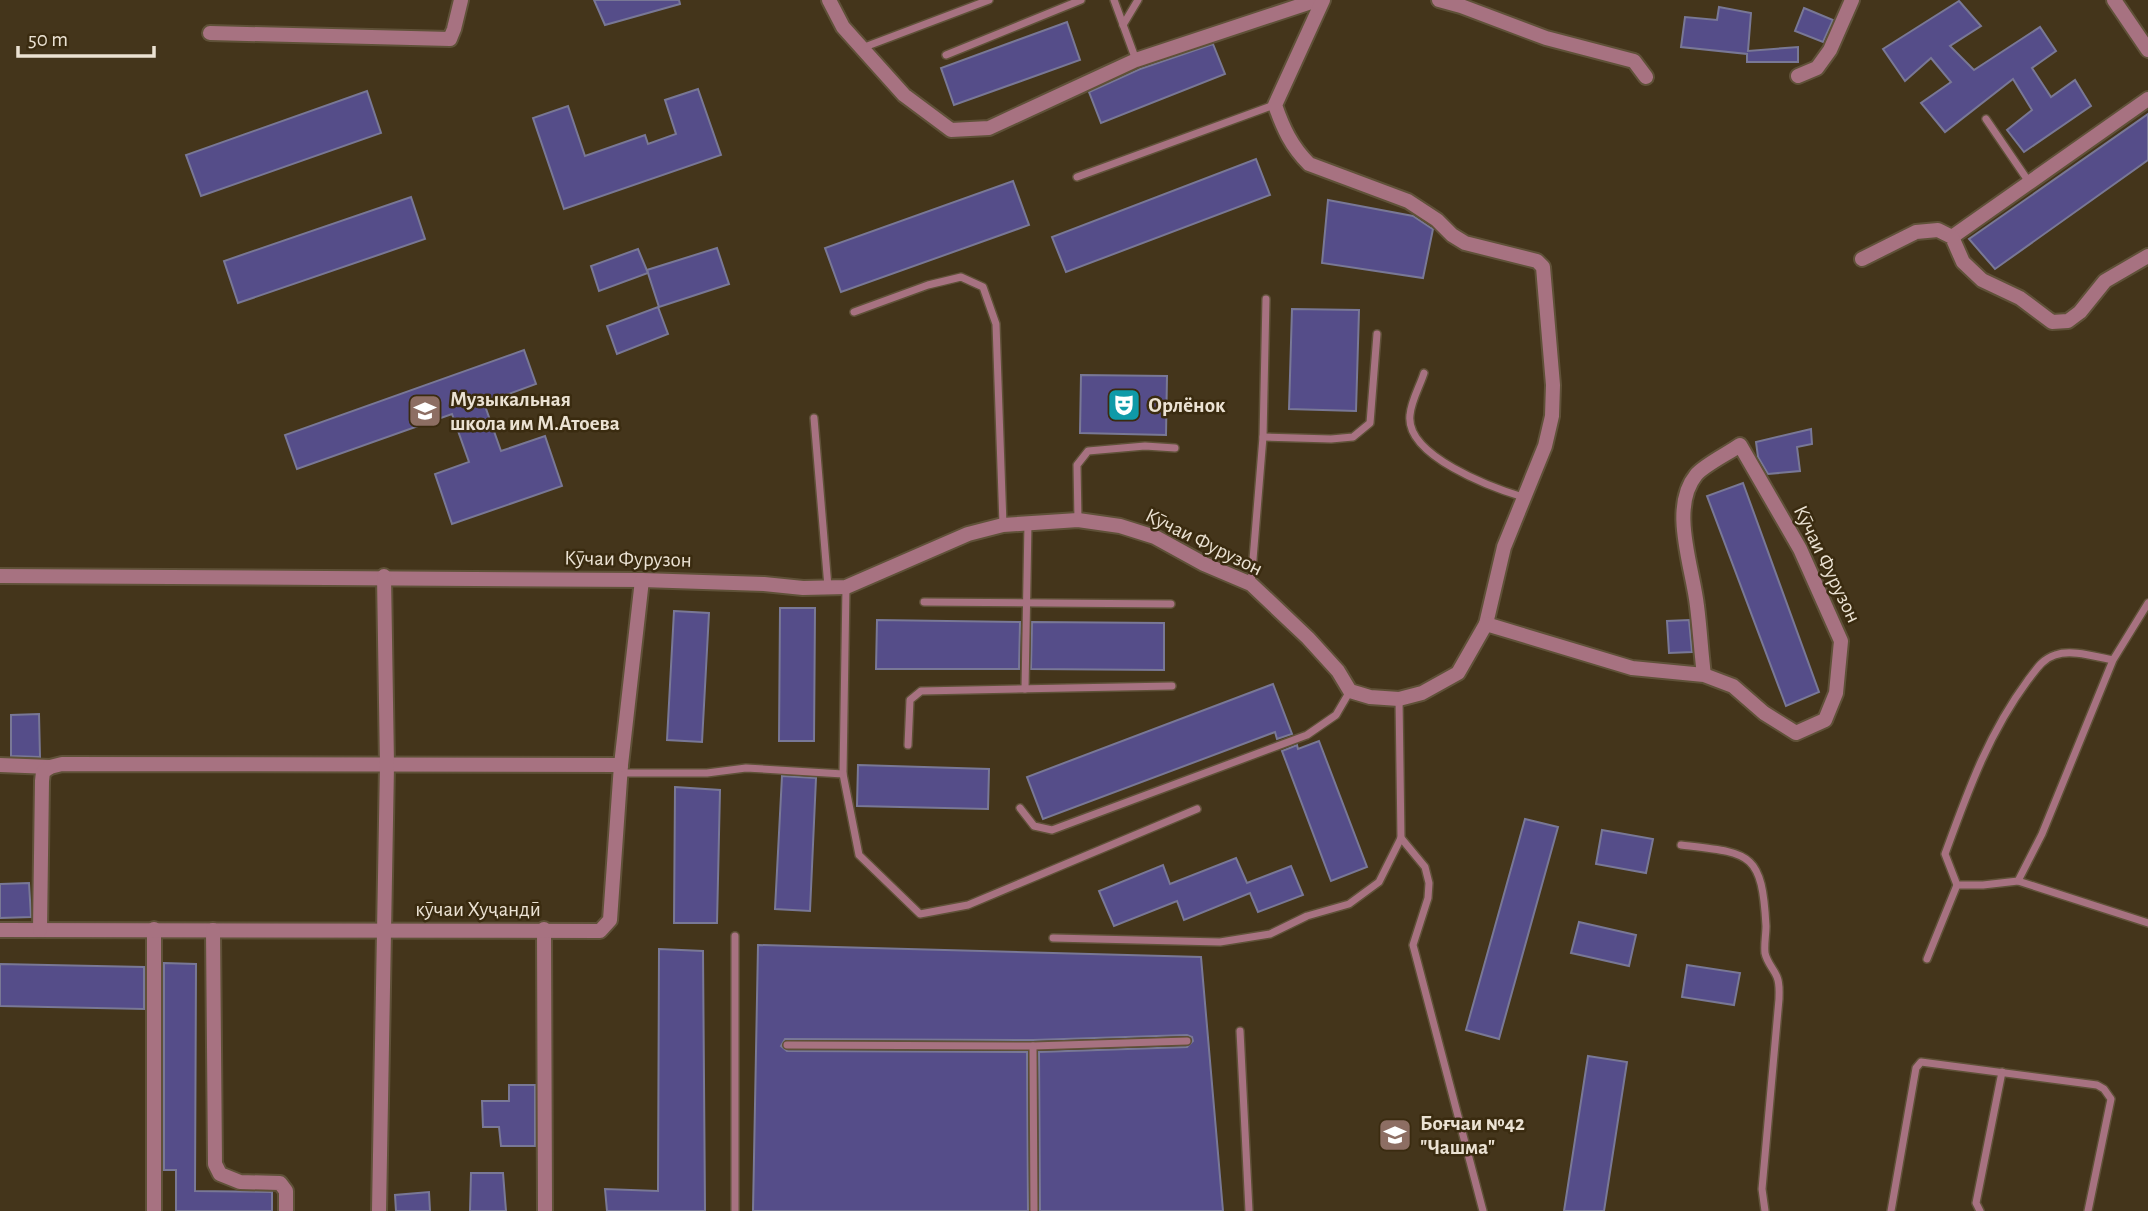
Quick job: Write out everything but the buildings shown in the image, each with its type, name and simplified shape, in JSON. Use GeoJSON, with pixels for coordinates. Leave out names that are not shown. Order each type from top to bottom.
{"type":"FeatureCollection","features":[{"type":"Feature","properties":{"kind":"street"},"geometry":{"type":"LineString","coordinates":[[210,33],[450,39],[461,0]]}},
{"type":"Feature","properties":{"kind":"street"},"geometry":{"type":"LineString","coordinates":[[829,0],[843,27],[904,95],[951,130],[989,128],[1136,61],[1317,0]]}},
{"type":"Feature","properties":{"kind":"street"},"geometry":{"type":"LineString","coordinates":[[1323,0],[1275,104],[1291,143],[1309,164],[1409,201],[1465,243],[1537,261],[1543,267],[1553,385],[1552,416],[1545,446],[1504,547],[1486,624],[1458,673],[1422,693],[1399,699],[1350,691]]}},
{"type":"Feature","properties":{"kind":"street"},"geometry":{"type":"LineString","coordinates":[[1438,0],[1461,5],[1546,38],[1634,61],[1646,77]]}},
{"type":"Feature","properties":{"kind":"street"},"geometry":{"type":"LineString","coordinates":[[1798,76],[1817,68],[1830,50],[1852,0]]}},
{"type":"Feature","properties":{"kind":"street"},"geometry":{"type":"LineString","coordinates":[[2114,0],[2148,50]]}},
{"type":"Feature","properties":{"kind":"street"},"geometry":{"type":"LineString","coordinates":[[1952,237],[2148,99]]}},
{"type":"Feature","properties":{"kind":"street"},"geometry":{"type":"LineString","coordinates":[[1862,259],[1916,232],[1938,230],[1952,237],[1963,262],[1982,280],[2020,298],[2052,322],[2068,321],[2080,312],[2105,281],[2148,256]]}},
{"type":"Feature","properties":{"kind":"street","name":"Кӯчаи Фурузон"},"geometry":{"type":"LineString","coordinates":[[1486,624],[1632,668],[1704,675],[1733,686],[1764,713],[1796,733],[1825,720],[1836,693],[1841,641],[1800,548],[1741,445],[1696,474],[1686,495],[1684,520],[1687,557],[1697,604],[1704,675]]}},
{"type":"Feature","properties":{"kind":"street","name":"Кӯчаи Фурузон"},"geometry":{"type":"LineString","coordinates":[[0,576],[384,576],[642,580],[803,588],[846,587],[968,534],[1003,525],[1077,520],[1120,526],[1155,537],[1204,565],[1251,584],[1308,638],[1338,671],[1350,691]]}},
{"type":"Feature","properties":{"kind":"street"},"geometry":{"type":"LineString","coordinates":[[379,1211],[387,765],[384,576]]}},
{"type":"Feature","properties":{"kind":"street","name":"кӯчаи Хуҷандӣ"},"geometry":{"type":"LineString","coordinates":[[0,930],[600,931],[610,920],[621,769],[642,580]]}},
{"type":"Feature","properties":{"kind":"street"},"geometry":{"type":"LineString","coordinates":[[0,765],[387,765],[621,769]]}},
{"type":"Feature","properties":{"kind":"street"},"geometry":{"type":"LineString","coordinates":[[40,930],[42,782],[43,772],[50,767]]}},
{"type":"Feature","properties":{"kind":"street"},"geometry":{"type":"LineString","coordinates":[[154,929],[155,1211]]}},
{"type":"Feature","properties":{"kind":"street"},"geometry":{"type":"LineString","coordinates":[[544,929],[545,1211]]}},
{"type":"Feature","properties":{"kind":"street"},"geometry":{"type":"LineString","coordinates":[[213,930],[215,1164],[220,1174],[240,1182],[280,1183],[286,1191],[286,1211]]}},
{"type":"Feature","properties":{"kind":"lane"},"geometry":{"type":"LineString","coordinates":[[862,48],[989,0]]}},
{"type":"Feature","properties":{"kind":"lane"},"geometry":{"type":"LineString","coordinates":[[946,55],[1081,0]]}},
{"type":"Feature","properties":{"kind":"lane"},"geometry":{"type":"LineString","coordinates":[[1114,0],[1136,61]]}},
{"type":"Feature","properties":{"kind":"lane"},"geometry":{"type":"LineString","coordinates":[[1123,25],[1138,0]]}},
{"type":"Feature","properties":{"kind":"lane"},"geometry":{"type":"LineString","coordinates":[[1077,177],[1275,104]]}},
{"type":"Feature","properties":{"kind":"lane"},"geometry":{"type":"LineString","coordinates":[[1986,119],[2029,182]]}},
{"type":"Feature","properties":{"kind":"lane"},"geometry":{"type":"LineString","coordinates":[[854,312],[928,285],[961,277],[983,287],[996,324],[1003,525]]}},
{"type":"Feature","properties":{"kind":"lane"},"geometry":{"type":"LineString","coordinates":[[1251,584],[1263,437],[1266,299]]}},
{"type":"Feature","properties":{"kind":"lane"},"geometry":{"type":"LineString","coordinates":[[1263,437],[1353,437],[1370,423],[1377,334]]}},
{"type":"Feature","properties":{"kind":"lane"},"geometry":{"type":"LineString","coordinates":[[1424,373],[1409,417],[1424,447],[1462,473],[1524,498]]}},
{"type":"Feature","properties":{"kind":"lane"},"geometry":{"type":"LineString","coordinates":[[814,418],[828,587]]}},
{"type":"Feature","properties":{"kind":"lane"},"geometry":{"type":"LineString","coordinates":[[1077,520],[1077,466],[1088,451],[1145,446],[1175,448]]}},
{"type":"Feature","properties":{"kind":"lane"},"geometry":{"type":"LineString","coordinates":[[1026,689],[1028,523]]}},
{"type":"Feature","properties":{"kind":"lane"},"geometry":{"type":"LineString","coordinates":[[846,587],[843,774],[859,855],[920,914],[968,905],[1197,808]]}},
{"type":"Feature","properties":{"kind":"lane"},"geometry":{"type":"LineString","coordinates":[[924,602],[1171,604]]}},
{"type":"Feature","properties":{"kind":"lane"},"geometry":{"type":"LineString","coordinates":[[2018,881],[2042,834],[2113,660],[2148,603]]}},
{"type":"Feature","properties":{"kind":"lane"},"geometry":{"type":"LineString","coordinates":[[1927,959],[1957,885],[1945,854],[1982,755],[2007,708],[2043,660],[2056,654],[2070,653],[2113,660]]}},
{"type":"Feature","properties":{"kind":"lane"},"geometry":{"type":"LineString","coordinates":[[908,745],[911,700],[921,691],[1172,686]]}},
{"type":"Feature","properties":{"kind":"lane"},"geometry":{"type":"LineString","coordinates":[[1020,808],[1034,826],[1052,830],[1307,735],[1336,715],[1350,691]]}},
{"type":"Feature","properties":{"kind":"lane"},"geometry":{"type":"LineString","coordinates":[[1053,938],[1220,942],[1270,934],[1307,916],[1349,904],[1379,882],[1401,838],[1399,699]]}},
{"type":"Feature","properties":{"kind":"lane"},"geometry":{"type":"LineString","coordinates":[[621,769],[706,772],[746,768],[843,774]]}},
{"type":"Feature","properties":{"kind":"lane"},"geometry":{"type":"LineString","coordinates":[[1401,838],[1425,867],[1429,883],[1428,898],[1413,945],[1482,1211]]}},
{"type":"Feature","properties":{"kind":"lane"},"geometry":{"type":"LineString","coordinates":[[1681,845],[1714,849],[1749,859],[1763,889],[1766,957],[1777,976],[1779,999],[1762,1189],[1765,1211]]}},
{"type":"Feature","properties":{"kind":"lane"},"geometry":{"type":"LineString","coordinates":[[1957,885],[2018,881],[2148,923]]}},
{"type":"Feature","properties":{"kind":"lane"},"geometry":{"type":"LineString","coordinates":[[735,936],[735,1211]]}},
{"type":"Feature","properties":{"kind":"lane"},"geometry":{"type":"LineString","coordinates":[[1240,1031],[1249,1211]]}},
{"type":"Feature","properties":{"kind":"lane"},"geometry":{"type":"LineString","coordinates":[[787,1045],[1033,1046],[1187,1041]]}},
{"type":"Feature","properties":{"kind":"lane"},"geometry":{"type":"LineString","coordinates":[[1033,1046],[1034,1211]]}},
{"type":"Feature","properties":{"kind":"lane"},"geometry":{"type":"LineString","coordinates":[[1891,1211],[1916,1068],[1922,1062],[2097,1085],[2104,1089],[2111,1099],[2088,1211]]}},
{"type":"Feature","properties":{"kind":"lane"},"geometry":{"type":"LineString","coordinates":[[1980,1211],[1976,1203],[2002,1072]]}},
{"type":"Feature","properties":{"kind":"place","name":"Орлёнок"},"geometry":{"type":"Point","coordinates":[1124,405]}},
{"type":"Feature","properties":{"kind":"place","name":"Музыкальная школа им М.Атоева"},"geometry":{"type":"Point","coordinates":[425,411]}},
{"type":"Feature","properties":{"kind":"place","name":"Боғчаи №42 \"Чашма\""},"geometry":{"type":"Point","coordinates":[1395,1135]}}]}
